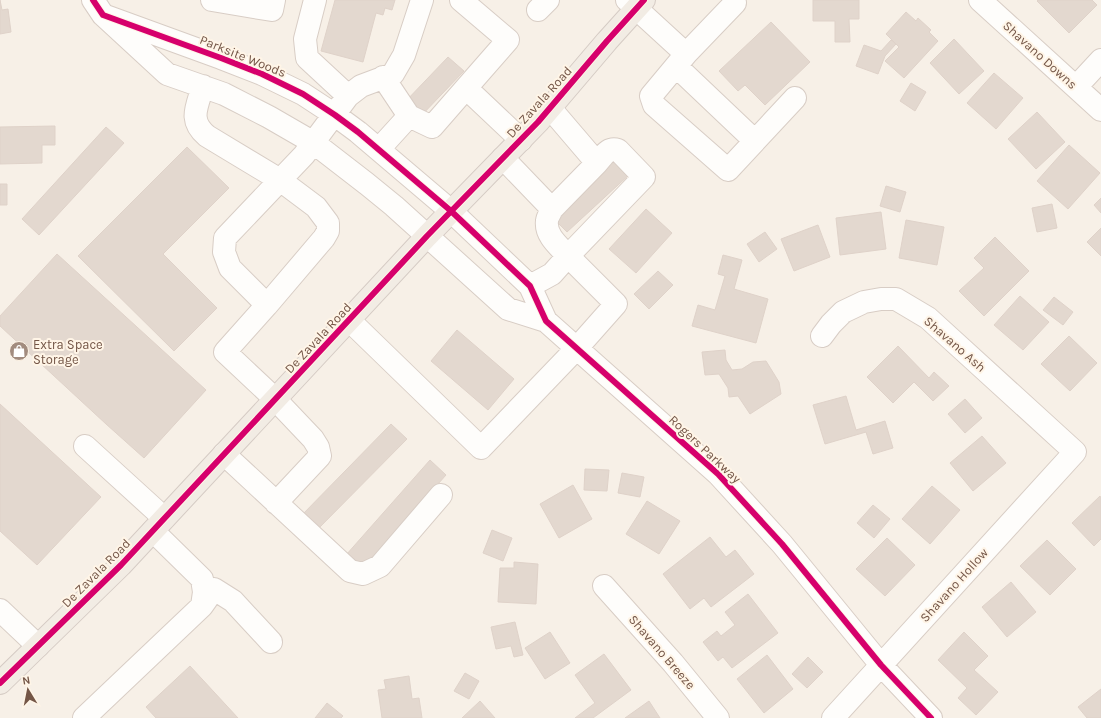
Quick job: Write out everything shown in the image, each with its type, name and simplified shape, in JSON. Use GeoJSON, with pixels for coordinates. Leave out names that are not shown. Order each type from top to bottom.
{"type":"FeatureCollection","features":[{"type":"Feature","properties":{"kind":"main road","name":"De Zavala Road"},"geometry":{"type":"LineString","coordinates":[[0,683],[121,565],[427,236],[521,140],[550,108],[635,3]]}},
{"type":"Feature","properties":{"kind":"street"},"geometry":{"type":"LineString","coordinates":[[212,0],[272,10],[274,0]]}},
{"type":"Feature","properties":{"kind":"street"},"geometry":{"type":"LineString","coordinates":[[315,0],[305,39],[307,58],[348,96]]}},
{"type":"Feature","properties":{"kind":"street"},"geometry":{"type":"LineString","coordinates":[[267,305],[230,268],[224,252],[225,238],[314,143],[348,96],[361,86],[393,74],[404,55],[422,0]]}},
{"type":"Feature","properties":{"kind":"street"},"geometry":{"type":"LineString","coordinates":[[383,77],[409,116],[432,127],[508,40],[461,0]]}},
{"type":"Feature","properties":{"kind":"street","name":"Shavano Downs"},"geometry":{"type":"LineString","coordinates":[[980,0],[1101,110]]}},
{"type":"Feature","properties":{"kind":"street"},"geometry":{"type":"LineString","coordinates":[[635,3],[681,60],[754,141]]}},
{"type":"Feature","properties":{"kind":"street"},"geometry":{"type":"LineString","coordinates":[[735,3],[681,60],[651,96],[654,106],[728,170],[795,98]]}},
{"type":"Feature","properties":{"kind":"street","name":"Parksite Woods"},"geometry":{"type":"LineString","coordinates":[[100,6],[167,74],[224,94],[269,117],[314,143],[367,184],[427,236]]}},
{"type":"Feature","properties":{"kind":"street","name":"Parksite Woods"},"geometry":{"type":"LineString","coordinates":[[100,6],[262,74],[303,94],[358,132],[451,211]]}},
{"type":"Feature","properties":{"kind":"street"},"geometry":{"type":"LineString","coordinates":[[1076,88],[1101,60]]}},
{"type":"Feature","properties":{"kind":"street"},"geometry":{"type":"LineString","coordinates":[[203,86],[195,112],[200,130],[207,136],[280,180],[316,207],[328,223],[328,231],[324,238],[225,352],[275,400],[313,439],[318,447],[320,456],[276,504]]}},
{"type":"Feature","properties":{"kind":"street"},"geometry":{"type":"LineString","coordinates":[[466,88],[521,140]]}},
{"type":"Feature","properties":{"kind":"street"},"geometry":{"type":"LineString","coordinates":[[550,108],[597,163]]}},
{"type":"Feature","properties":{"kind":"street"},"geometry":{"type":"LineString","coordinates":[[379,149],[409,116]]}},
{"type":"Feature","properties":{"kind":"street"},"geometry":{"type":"LineString","coordinates":[[349,320],[481,448],[577,348],[616,304],[568,256],[553,239],[548,232],[547,221],[552,209],[608,151],[613,149],[618,150],[644,177],[568,256],[552,274],[530,286]]}},
{"type":"Feature","properties":{"kind":"street"},"geometry":{"type":"LineString","coordinates":[[503,158],[552,209]]}},
{"type":"Feature","properties":{"kind":"street","name":"Rogers Parkway"},"geometry":{"type":"LineString","coordinates":[[451,211],[530,286],[546,321]]}},
{"type":"Feature","properties":{"kind":"street","name":"Rogers Parkway"},"geometry":{"type":"LineString","coordinates":[[427,236],[508,309],[546,321],[718,474],[782,544],[881,665],[931,718]]}},
{"type":"Feature","properties":{"kind":"street","name":"Shavano Ash"},"geometry":{"type":"LineString","coordinates":[[822,336],[831,324],[844,312],[864,302],[881,299],[896,300],[928,318],[1075,452]]}},
{"type":"Feature","properties":{"kind":"street"},"geometry":{"type":"LineString","coordinates":[[85,446],[158,524],[202,579],[204,592],[202,606]]}},
{"type":"Feature","properties":{"kind":"street","name":"Shavano Hollow"},"geometry":{"type":"LineString","coordinates":[[833,718],[1075,452]]}},
{"type":"Feature","properties":{"kind":"street"},"geometry":{"type":"LineString","coordinates":[[224,454],[276,504],[350,571],[363,574],[380,566],[441,496]]}},
{"type":"Feature","properties":{"kind":"street","name":"Shavano Breeze"},"geometry":{"type":"LineString","coordinates":[[604,586],[673,663],[718,718]]}},
{"type":"Feature","properties":{"kind":"street"},"geometry":{"type":"LineString","coordinates":[[84,718],[202,606],[214,589],[233,601],[271,642]]}},
{"type":"Feature","properties":{"kind":"street"},"geometry":{"type":"LineString","coordinates":[[0,610],[38,646]]}},
{"type":"Feature","properties":{"kind":"building"},"geometry":{"type":"Polygon","coordinates":[[[0,0],[2,10],[8,9],[11,32],[0,34],[0,0]]]}},
{"type":"Feature","properties":{"kind":"building"},"geometry":{"type":"Polygon","coordinates":[[[335,0],[395,0],[392,10],[385,8],[383,15],[376,13],[363,62],[321,51],[335,0]]]}},
{"type":"Feature","properties":{"kind":"building"},"geometry":{"type":"Polygon","coordinates":[[[813,0],[859,0],[859,19],[849,19],[850,42],[835,42],[835,21],[813,21],[813,0]]]}},
{"type":"Feature","properties":{"kind":"building"},"geometry":{"type":"Polygon","coordinates":[[[1092,0],[1097,5],[1069,33],[1037,1],[1092,0]]]}},
{"type":"Feature","properties":{"kind":"building"},"geometry":{"type":"Polygon","coordinates":[[[906,12],[916,21],[918,18],[931,30],[929,32],[938,41],[904,78],[885,61],[899,47],[886,34],[906,12]]]}},
{"type":"Feature","properties":{"kind":"building"},"geometry":{"type":"Polygon","coordinates":[[[771,22],[810,62],[765,105],[745,85],[738,91],[719,71],[771,22]]]}},
{"type":"Feature","properties":{"kind":"building"},"geometry":{"type":"Polygon","coordinates":[[[954,39],[984,71],[959,94],[930,63],[954,39]]]}},
{"type":"Feature","properties":{"kind":"building"},"geometry":{"type":"Polygon","coordinates":[[[891,40],[896,44],[885,56],[878,74],[856,66],[864,45],[881,51],[891,40]]]}},
{"type":"Feature","properties":{"kind":"building"},"geometry":{"type":"Polygon","coordinates":[[[448,57],[464,71],[419,118],[404,103],[448,57]]]}},
{"type":"Feature","properties":{"kind":"building"},"geometry":{"type":"Polygon","coordinates":[[[994,73],[1023,98],[996,129],[967,103],[994,73]]]}},
{"type":"Feature","properties":{"kind":"building"},"geometry":{"type":"Polygon","coordinates":[[[911,83],[926,92],[915,111],[900,101],[911,83]]]}},
{"type":"Feature","properties":{"kind":"building"},"geometry":{"type":"Polygon","coordinates":[[[1037,112],[1065,142],[1036,169],[1008,139],[1037,112]]]}},
{"type":"Feature","properties":{"kind":"building"},"geometry":{"type":"Polygon","coordinates":[[[55,126],[55,145],[42,145],[42,163],[0,164],[0,127],[55,126]]]}},
{"type":"Feature","properties":{"kind":"building"},"geometry":{"type":"Polygon","coordinates":[[[106,127],[124,143],[39,235],[22,219],[106,127]]]}},
{"type":"Feature","properties":{"kind":"building"},"geometry":{"type":"Polygon","coordinates":[[[1069,145],[1100,173],[1068,209],[1037,181],[1069,145]]]}},
{"type":"Feature","properties":{"kind":"building"},"geometry":{"type":"Polygon","coordinates":[[[187,147],[229,188],[163,254],[217,308],[174,351],[78,256],[187,147]]]}},
{"type":"Feature","properties":{"kind":"building"},"geometry":{"type":"Polygon","coordinates":[[[615,158],[630,174],[567,232],[551,216],[615,158]]]}},
{"type":"Feature","properties":{"kind":"building"},"geometry":{"type":"Polygon","coordinates":[[[0,184],[7,184],[7,205],[0,205],[0,184]]]}},
{"type":"Feature","properties":{"kind":"building"},"geometry":{"type":"Polygon","coordinates":[[[886,186],[906,192],[900,212],[880,206],[886,186]]]}},
{"type":"Feature","properties":{"kind":"building"},"geometry":{"type":"Polygon","coordinates":[[[1101,198],[1101,213],[1094,205],[1101,198]]]}},
{"type":"Feature","properties":{"kind":"building"},"geometry":{"type":"Polygon","coordinates":[[[1052,204],[1057,228],[1037,232],[1032,208],[1052,204]]]}},
{"type":"Feature","properties":{"kind":"building"},"geometry":{"type":"Polygon","coordinates":[[[646,209],[672,233],[636,273],[609,249],[646,209]]]}},
{"type":"Feature","properties":{"kind":"building"},"geometry":{"type":"Polygon","coordinates":[[[881,212],[886,249],[840,255],[836,218],[881,212]]]}},
{"type":"Feature","properties":{"kind":"building"},"geometry":{"type":"Polygon","coordinates":[[[906,220],[944,227],[937,265],[899,258],[906,220]]]}},
{"type":"Feature","properties":{"kind":"building"},"geometry":{"type":"Polygon","coordinates":[[[818,225],[830,257],[794,271],[781,239],[818,225]]]}},
{"type":"Feature","properties":{"kind":"building"},"geometry":{"type":"Polygon","coordinates":[[[1101,228],[1101,256],[1087,242],[1101,228]]]}},
{"type":"Feature","properties":{"kind":"building"},"geometry":{"type":"Polygon","coordinates":[[[765,232],[777,249],[759,262],[747,244],[765,232]]]}},
{"type":"Feature","properties":{"kind":"building"},"geometry":{"type":"Polygon","coordinates":[[[995,237],[1029,271],[984,316],[959,291],[984,268],[974,258],[995,237]]]}},
{"type":"Feature","properties":{"kind":"building"},"geometry":{"type":"Polygon","coordinates":[[[57,254],[206,390],[144,458],[0,326],[0,316],[57,254]]]}},
{"type":"Feature","properties":{"kind":"building"},"geometry":{"type":"Polygon","coordinates":[[[723,255],[742,260],[734,289],[768,299],[756,343],[692,326],[698,305],[715,310],[725,276],[718,274],[723,255]]]}},
{"type":"Feature","properties":{"kind":"building"},"geometry":{"type":"Polygon","coordinates":[[[658,271],[673,285],[649,309],[634,294],[658,271]]]}},
{"type":"Feature","properties":{"kind":"building"},"geometry":{"type":"Polygon","coordinates":[[[1020,296],[1049,322],[1023,350],[994,325],[1020,296]]]}},
{"type":"Feature","properties":{"kind":"building"},"geometry":{"type":"Polygon","coordinates":[[[1054,297],[1073,312],[1063,325],[1043,310],[1054,297]]]}},
{"type":"Feature","properties":{"kind":"building"},"geometry":{"type":"Polygon","coordinates":[[[457,330],[514,379],[488,410],[431,361],[457,330]]]}},
{"type":"Feature","properties":{"kind":"building"},"geometry":{"type":"Polygon","coordinates":[[[1069,336],[1097,363],[1070,391],[1041,364],[1069,336]]]}},
{"type":"Feature","properties":{"kind":"building"},"geometry":{"type":"Polygon","coordinates":[[[898,346],[929,378],[934,372],[949,386],[933,401],[914,382],[893,403],[867,377],[898,346]]]}},
{"type":"Feature","properties":{"kind":"building"},"geometry":{"type":"Polygon","coordinates":[[[725,350],[726,360],[732,370],[742,369],[753,362],[766,361],[779,382],[781,394],[750,414],[738,396],[729,397],[728,388],[719,374],[705,375],[702,352],[725,350]]]}},
{"type":"Feature","properties":{"kind":"building"},"geometry":{"type":"Polygon","coordinates":[[[846,396],[856,430],[885,421],[893,448],[873,454],[866,432],[825,444],[813,405],[846,396]]]}},
{"type":"Feature","properties":{"kind":"building"},"geometry":{"type":"Polygon","coordinates":[[[965,399],[982,418],[965,433],[948,414],[965,399]]]}},
{"type":"Feature","properties":{"kind":"building"},"geometry":{"type":"Polygon","coordinates":[[[0,404],[101,497],[37,565],[0,531],[0,404]]]}},
{"type":"Feature","properties":{"kind":"building"},"geometry":{"type":"Polygon","coordinates":[[[391,424],[407,439],[316,531],[301,516],[391,424]]]}},
{"type":"Feature","properties":{"kind":"building"},"geometry":{"type":"Polygon","coordinates":[[[982,436],[1006,463],[973,491],[950,463],[982,436]]]}},
{"type":"Feature","properties":{"kind":"building"},"geometry":{"type":"Polygon","coordinates":[[[430,460],[446,475],[362,569],[346,555],[430,460]]]}},
{"type":"Feature","properties":{"kind":"building"},"geometry":{"type":"Polygon","coordinates":[[[585,469],[609,470],[607,491],[584,490],[585,469]]]}},
{"type":"Feature","properties":{"kind":"building"},"geometry":{"type":"Polygon","coordinates":[[[622,473],[644,477],[640,497],[618,493],[622,473]]]}},
{"type":"Feature","properties":{"kind":"building"},"geometry":{"type":"Polygon","coordinates":[[[573,485],[592,519],[559,538],[540,504],[573,485]]]}},
{"type":"Feature","properties":{"kind":"building"},"geometry":{"type":"Polygon","coordinates":[[[932,486],[960,510],[930,544],[902,519],[932,486]]]}},
{"type":"Feature","properties":{"kind":"building"},"geometry":{"type":"Polygon","coordinates":[[[1100,496],[1101,539],[1094,546],[1072,523],[1100,496]]]}},
{"type":"Feature","properties":{"kind":"building"},"geometry":{"type":"Polygon","coordinates":[[[647,501],[680,521],[659,554],[626,534],[647,501]]]}},
{"type":"Feature","properties":{"kind":"building"},"geometry":{"type":"Polygon","coordinates":[[[873,505],[890,519],[874,538],[857,523],[873,505]]]}},
{"type":"Feature","properties":{"kind":"building"},"geometry":{"type":"Polygon","coordinates":[[[492,530],[512,538],[503,561],[483,553],[492,530]]]}},
{"type":"Feature","properties":{"kind":"building"},"geometry":{"type":"Polygon","coordinates":[[[710,537],[726,557],[735,550],[754,574],[711,607],[704,598],[690,609],[663,574],[710,537]]]}},
{"type":"Feature","properties":{"kind":"building"},"geometry":{"type":"Polygon","coordinates":[[[887,538],[915,565],[885,596],[856,569],[887,538]]]}},
{"type":"Feature","properties":{"kind":"building"},"geometry":{"type":"Polygon","coordinates":[[[1047,540],[1076,569],[1050,595],[1020,566],[1047,540]]]}},
{"type":"Feature","properties":{"kind":"building"},"geometry":{"type":"Polygon","coordinates":[[[514,562],[538,564],[536,604],[498,602],[500,568],[514,568],[514,562]]]}},
{"type":"Feature","properties":{"kind":"building"},"geometry":{"type":"Polygon","coordinates":[[[1011,582],[1036,612],[1007,637],[982,607],[1011,582]]]}},
{"type":"Feature","properties":{"kind":"building"},"geometry":{"type":"Polygon","coordinates":[[[748,594],[778,633],[732,668],[723,657],[718,661],[703,642],[717,631],[721,636],[735,625],[725,612],[748,594]]]}},
{"type":"Feature","properties":{"kind":"building"},"geometry":{"type":"Polygon","coordinates":[[[515,622],[523,655],[514,657],[511,646],[496,649],[491,627],[515,622]]]}},
{"type":"Feature","properties":{"kind":"building"},"geometry":{"type":"Polygon","coordinates":[[[550,632],[570,663],[545,679],[525,648],[550,632]]]}},
{"type":"Feature","properties":{"kind":"building"},"geometry":{"type":"Polygon","coordinates":[[[964,632],[988,656],[974,670],[998,692],[976,715],[958,698],[967,688],[938,660],[964,632]]]}},
{"type":"Feature","properties":{"kind":"building"},"geometry":{"type":"Polygon","coordinates":[[[604,654],[631,690],[593,718],[575,718],[595,703],[575,675],[604,654]]]}},
{"type":"Feature","properties":{"kind":"building"},"geometry":{"type":"Polygon","coordinates":[[[767,655],[793,689],[764,713],[737,679],[767,655]]]}},
{"type":"Feature","properties":{"kind":"building"},"geometry":{"type":"Polygon","coordinates":[[[808,657],[823,672],[807,688],[792,674],[808,657]]]}},
{"type":"Feature","properties":{"kind":"building"},"geometry":{"type":"Polygon","coordinates":[[[190,666],[238,718],[156,718],[146,707],[190,666]]]}},
{"type":"Feature","properties":{"kind":"building"},"geometry":{"type":"Polygon","coordinates":[[[465,673],[479,681],[469,699],[454,691],[465,673]]]}},
{"type":"Feature","properties":{"kind":"building"},"geometry":{"type":"Polygon","coordinates":[[[409,676],[412,699],[419,698],[422,718],[382,718],[378,690],[386,689],[384,680],[409,676]]]}},
{"type":"Feature","properties":{"kind":"building"},"geometry":{"type":"Polygon","coordinates":[[[1101,689],[1101,718],[1087,718],[1078,707],[1101,689]]]}},
{"type":"Feature","properties":{"kind":"building"},"geometry":{"type":"Polygon","coordinates":[[[480,701],[495,718],[462,718],[480,701]]]}},
{"type":"Feature","properties":{"kind":"building"},"geometry":{"type":"Polygon","coordinates":[[[649,701],[660,718],[625,718],[649,701]]]}},
{"type":"Feature","properties":{"kind":"building"},"geometry":{"type":"Polygon","coordinates":[[[327,703],[343,716],[341,718],[315,718],[327,703]]]}},
{"type":"Feature","properties":{"kind":"cycle path"},"geometry":{"type":"LineString","coordinates":[[93,0],[103,15],[262,74],[303,94],[358,132],[451,211],[530,286],[546,321],[718,474],[782,544],[881,665],[931,718]]}},
{"type":"Feature","properties":{"kind":"cycle path"},"geometry":{"type":"LineString","coordinates":[[0,683],[121,565],[427,236],[538,122],[644,0]]}},
{"type":"Feature","properties":{"kind":"place","name":"Extra Space Storage"},"geometry":{"type":"Point","coordinates":[19,351]}}]}
